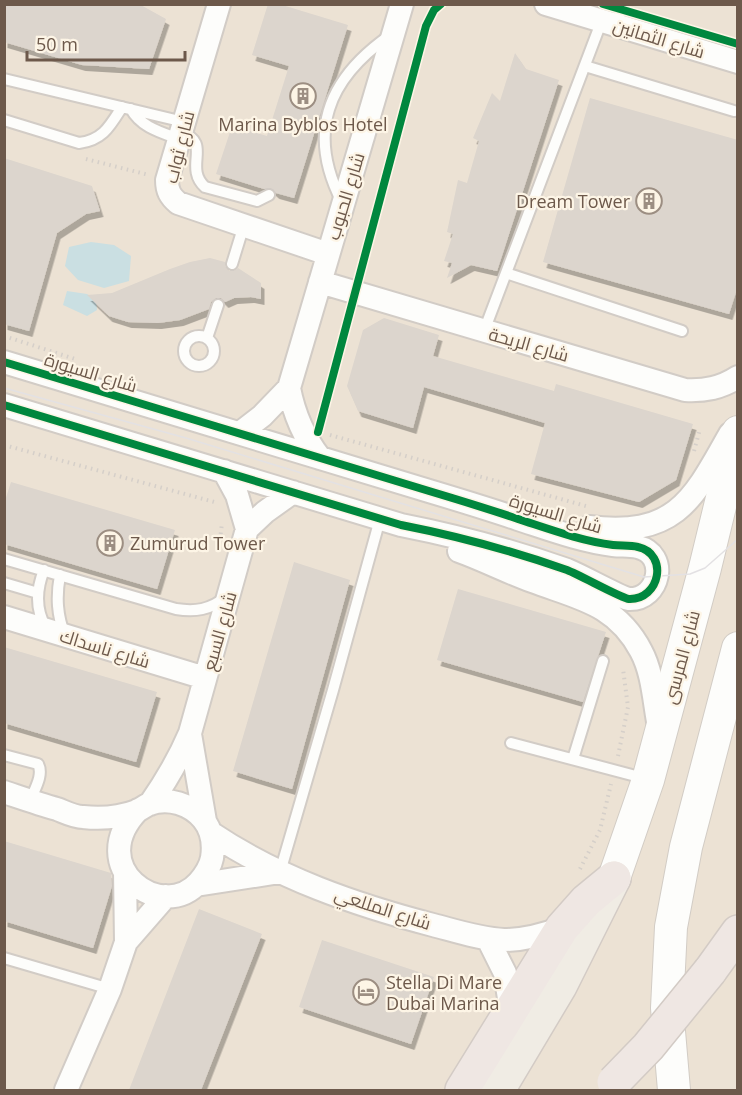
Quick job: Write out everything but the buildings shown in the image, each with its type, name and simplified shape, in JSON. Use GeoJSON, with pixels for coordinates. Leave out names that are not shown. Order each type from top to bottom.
{"type":"FeatureCollection","features":[{"type":"Feature","properties":{"kind":"highway"},"geometry":{"type":"LineString","coordinates":[[462,1090],[562,928],[586,901],[614,878]]}},
{"type":"Feature","properties":{"kind":"highway"},"geometry":{"type":"LineString","coordinates":[[605,1090],[648,1047],[680,1010],[738,932]]}},
{"type":"Feature","properties":{"kind":"main road","name":"شارع المرسى"},"geometry":{"type":"LineString","coordinates":[[614,878],[648,780],[705,568],[738,432]]}},
{"type":"Feature","properties":{"kind":"main road"},"geometry":{"type":"LineString","coordinates":[[674,1090],[667,1008],[670,937],[677,886],[738,648]]}},
{"type":"Feature","properties":{"kind":"main road"},"geometry":{"type":"LineString","coordinates":[[498,1090],[560,986],[614,878]]}},
{"type":"Feature","properties":{"kind":"street","name":"شارع ثواب"},"geometry":{"type":"LineString","coordinates":[[219,4],[167,180],[167,189],[178,203],[328,254]]}},
{"type":"Feature","properties":{"kind":"street","name":"شارع الحبوب"},"geometry":{"type":"LineString","coordinates":[[240,433],[262,416],[289,388],[402,4]]}},
{"type":"Feature","properties":{"kind":"street","name":"شارع الثمانين"},"geometry":{"type":"LineString","coordinates":[[546,4],[614,17],[738,62]]}},
{"type":"Feature","properties":{"kind":"street","name":"شارع الريحة"},"geometry":{"type":"LineString","coordinates":[[320,282],[685,390],[707,390],[726,385],[738,377]]}},
{"type":"Feature","properties":{"kind":"street","name":"شارع السيورة"},"geometry":{"type":"LineString","coordinates":[[4,362],[586,540],[639,547],[650,553],[657,564],[658,576],[654,587],[647,594],[626,599],[588,579],[549,564],[458,538],[390,522],[4,405]]}},
{"type":"Feature","properties":{"kind":"street"},"geometry":{"type":"LineString","coordinates":[[289,388],[300,427],[320,458]]}},
{"type":"Feature","properties":{"kind":"street","name":"شارع السيورة"},"geometry":{"type":"LineString","coordinates":[[495,511],[531,513],[588,527],[615,530],[638,528],[656,523],[689,501],[703,483],[738,420]]}},
{"type":"Feature","properties":{"kind":"street"},"geometry":{"type":"LineString","coordinates":[[224,471],[237,495],[247,529],[265,512],[293,492]]}},
{"type":"Feature","properties":{"kind":"street","name":"شارع السيورة"},"geometry":{"type":"LineString","coordinates":[[390,522],[433,542],[596,604],[614,616],[629,631],[642,652],[660,732]]}},
{"type":"Feature","properties":{"kind":"street","name":"شارع السبع"},"geometry":{"type":"LineString","coordinates":[[144,807],[166,782],[190,733],[247,529]]}},
{"type":"Feature","properties":{"kind":"street","name":"شارع ناسداك"},"geometry":{"type":"LineString","coordinates":[[4,617],[205,678]]}},
{"type":"Feature","properties":{"kind":"street","name":"شارع السبع"},"geometry":{"type":"LineString","coordinates":[[190,733],[208,827]]}},
{"type":"Feature","properties":{"kind":"street"},"geometry":{"type":"LineString","coordinates":[[4,792],[81,817],[100,818],[165,801],[181,804],[194,810],[208,827],[213,848],[212,862],[206,875],[187,891],[166,896],[154,895],[142,890],[132,882],[121,862],[81,817]]}},
{"type":"Feature","properties":{"kind":"street"},"geometry":{"type":"LineString","coordinates":[[126,942],[120,836],[127,822],[144,807]]}},
{"type":"Feature","properties":{"kind":"street","name":"شارع المللعي"},"geometry":{"type":"LineString","coordinates":[[208,827],[240,852],[280,872],[379,911],[488,939],[526,939],[562,928]]}},
{"type":"Feature","properties":{"kind":"street"},"geometry":{"type":"LineString","coordinates":[[196,885],[280,872]]}},
{"type":"Feature","properties":{"kind":"street"},"geometry":{"type":"LineString","coordinates":[[66,1090],[110,988],[126,942],[166,896]]}},
{"type":"Feature","properties":{"kind":"street"},"geometry":{"type":"LineString","coordinates":[[488,939],[505,973],[511,1011]]}},
{"type":"Feature","properties":{"kind":"lane"},"geometry":{"type":"LineString","coordinates":[[484,331],[585,66],[614,17]]}},
{"type":"Feature","properties":{"kind":"lane"},"geometry":{"type":"LineString","coordinates":[[343,204],[329,174],[323,143],[326,114],[338,88],[354,66],[394,32]]}},
{"type":"Feature","properties":{"kind":"lane"},"geometry":{"type":"LineString","coordinates":[[585,66],[734,111]]}},
{"type":"Feature","properties":{"kind":"lane"},"geometry":{"type":"LineString","coordinates":[[4,79],[127,108],[181,131],[195,140],[195,169],[199,180],[205,187],[257,201],[269,195]]}},
{"type":"Feature","properties":{"kind":"lane"},"geometry":{"type":"LineString","coordinates":[[127,108],[150,129],[181,131]]}},
{"type":"Feature","properties":{"kind":"lane"},"geometry":{"type":"LineString","coordinates":[[4,120],[79,142],[86,142],[105,133],[127,108]]}},
{"type":"Feature","properties":{"kind":"lane"},"geometry":{"type":"LineString","coordinates":[[232,264],[244,225]]}},
{"type":"Feature","properties":{"kind":"lane"},"geometry":{"type":"LineString","coordinates":[[506,273],[682,331]]}},
{"type":"Feature","properties":{"kind":"lane"},"geometry":{"type":"LineString","coordinates":[[207,338],[218,305]]}},
{"type":"Feature","properties":{"kind":"lane"},"geometry":{"type":"LineString","coordinates":[[280,872],[333,690],[390,522]]}},
{"type":"Feature","properties":{"kind":"lane"},"geometry":{"type":"LineString","coordinates":[[4,559],[188,611],[212,606],[229,595]]}},
{"type":"Feature","properties":{"kind":"lane"},"geometry":{"type":"LineString","coordinates":[[44,570],[38,593],[39,612],[56,633]]}},
{"type":"Feature","properties":{"kind":"lane"},"geometry":{"type":"LineString","coordinates":[[56,633],[60,575]]}},
{"type":"Feature","properties":{"kind":"lane"},"geometry":{"type":"LineString","coordinates":[[4,583],[38,593]]}},
{"type":"Feature","properties":{"kind":"lane"},"geometry":{"type":"LineString","coordinates":[[573,759],[603,661]]}},
{"type":"Feature","properties":{"kind":"lane"},"geometry":{"type":"LineString","coordinates":[[511,743],[648,780]]}},
{"type":"Feature","properties":{"kind":"lane"},"geometry":{"type":"LineString","coordinates":[[4,755],[40,766],[30,801]]}},
{"type":"Feature","properties":{"kind":"lane"},"geometry":{"type":"LineString","coordinates":[[4,958],[110,988]]}},
{"type":"Feature","properties":{"kind":"path"},"geometry":{"type":"LineString","coordinates":[[82,157],[167,180]]}},
{"type":"Feature","properties":{"kind":"path"},"geometry":{"type":"LineString","coordinates":[[300,427],[597,509]]}},
{"type":"Feature","properties":{"kind":"path"},"geometry":{"type":"LineString","coordinates":[[692,460],[700,429]]}},
{"type":"Feature","properties":{"kind":"path"},"geometry":{"type":"LineString","coordinates":[[4,445],[219,504]]}},
{"type":"Feature","properties":{"kind":"path"},"geometry":{"type":"LineString","coordinates":[[215,498],[221,512]]}},
{"type":"Feature","properties":{"kind":"path"},"geometry":{"type":"LineString","coordinates":[[219,542],[223,520]]}},
{"type":"Feature","properties":{"kind":"path"},"geometry":{"type":"LineString","coordinates":[[617,760],[628,707],[627,689],[621,663]]}},
{"type":"Feature","properties":{"kind":"path"},"geometry":{"type":"LineString","coordinates":[[579,872],[600,830],[612,784]]}},
{"type":"Feature","properties":{"kind":"shaded area"},"geometry":{"type":"Polygon","coordinates":[[[5,5],[737,5],[737,1090],[5,1090],[5,5]]]}},
{"type":"Feature","properties":{"kind":"shaded area"},"geometry":{"type":"Polygon","coordinates":[[[91,242],[114,245],[131,256],[129,281],[104,288],[78,280],[65,266],[69,247],[91,242]]]}},
{"type":"Feature","properties":{"kind":"shaded area"},"geometry":{"type":"Polygon","coordinates":[[[67,291],[87,294],[96,299],[97,310],[87,316],[63,305],[67,291]]]}},
{"type":"Feature","properties":{"kind":"tram line"},"geometry":{"type":"LineString","coordinates":[[4,388],[186,438],[644,577],[690,574],[705,568],[738,539]]}},
{"type":"Feature","properties":{"kind":"cycle path"},"geometry":{"type":"LineString","coordinates":[[318,432],[426,26],[434,10],[441,4]]}},
{"type":"Feature","properties":{"kind":"cycle path"},"geometry":{"type":"LineString","coordinates":[[603,4],[738,44]]}},
{"type":"Feature","properties":{"kind":"cycle path"},"geometry":{"type":"LineString","coordinates":[[4,362],[565,534],[589,541],[638,547],[648,551],[654,558],[657,576],[648,592],[640,597],[629,599],[567,570],[526,556],[401,525],[4,405]]}},
{"type":"Feature","properties":{"kind":"place","name":"Marina Byblos Hotel"},"geometry":{"type":"Point","coordinates":[303,96]}},
{"type":"Feature","properties":{"kind":"place","name":"Dream Tower"},"geometry":{"type":"Point","coordinates":[649,201]}},
{"type":"Feature","properties":{"kind":"place","name":"Zumurud Tower"},"geometry":{"type":"Point","coordinates":[110,543]}},
{"type":"Feature","properties":{"kind":"place","name":"Stella Di Mare Dubai Marina"},"geometry":{"type":"Point","coordinates":[366,992]}}]}
